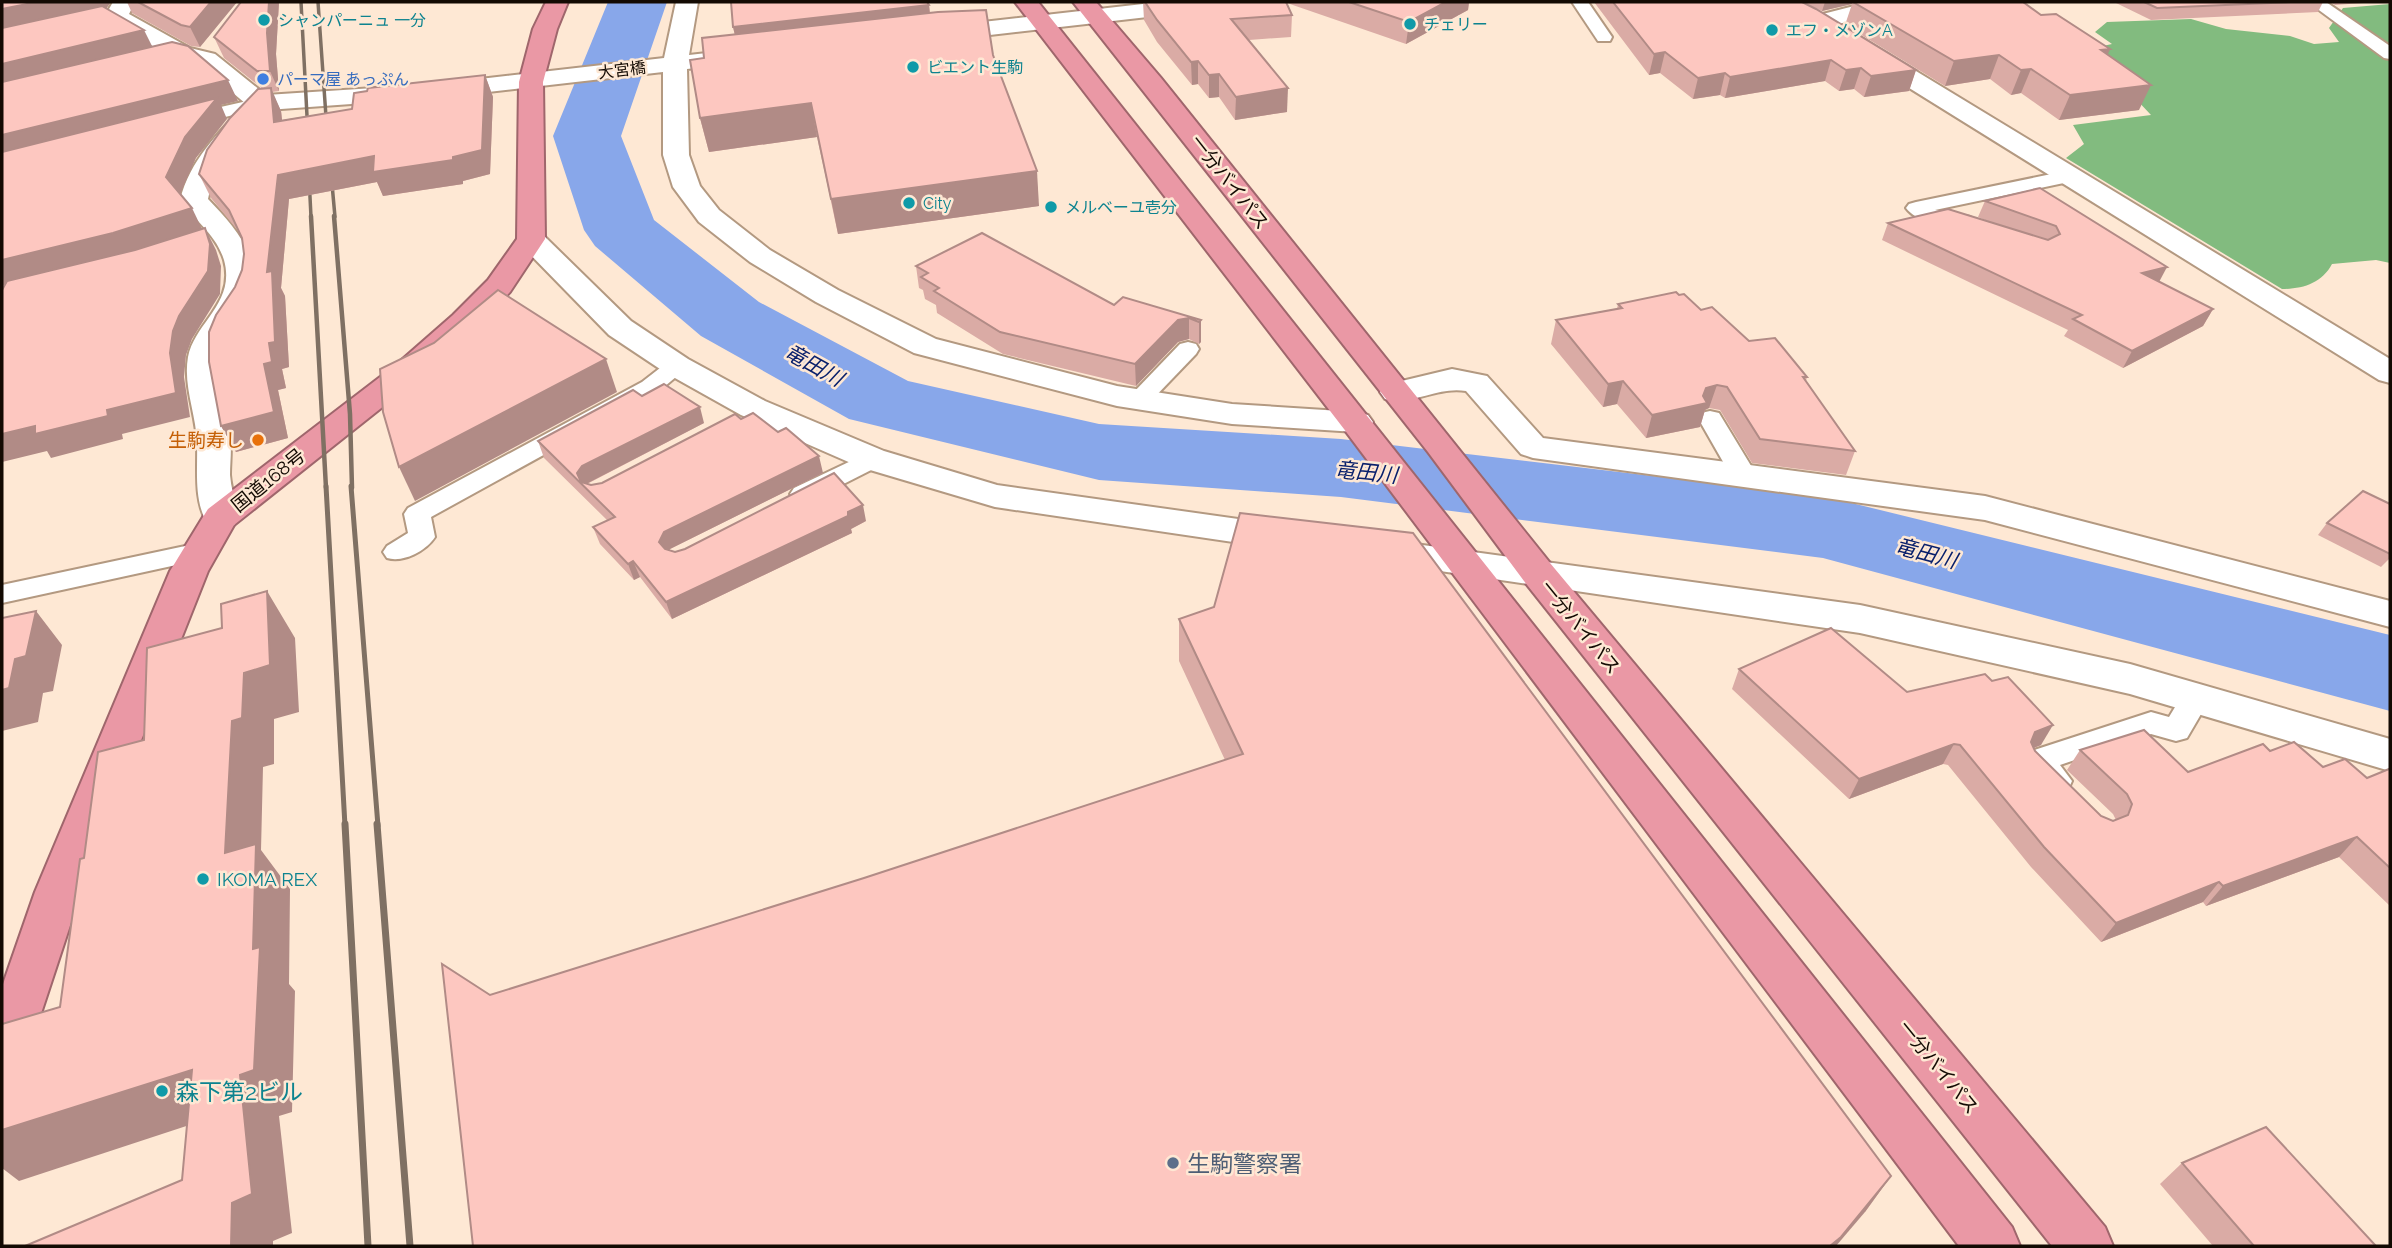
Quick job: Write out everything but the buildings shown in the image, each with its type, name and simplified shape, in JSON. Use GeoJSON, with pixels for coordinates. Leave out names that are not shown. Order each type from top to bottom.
{"type":"FeatureCollection","features":[{"type":"Feature","properties":{"kind":"highway"},"geometry":{"type":"LineString","coordinates":[[531,239],[531,82],[545,29],[557,2]]}},
{"type":"Feature","properties":{"kind":"highway","name":"一分バイパス"},"geometry":{"type":"LineString","coordinates":[[1090,9],[1440,445],[1537,572],[2085,1246]]}},
{"type":"Feature","properties":{"kind":"highway"},"geometry":{"type":"LineString","coordinates":[[1034,12],[1356,422],[1993,1246]]}},
{"type":"Feature","properties":{"kind":"highway","name":"国道168号"},"geometry":{"type":"LineString","coordinates":[[2,1056],[58,892],[189,572],[222,517],[408,371],[464,322],[499,286],[531,239]]}},
{"type":"Feature","properties":{"kind":"street"},"geometry":{"type":"LineString","coordinates":[[687,2],[675,64],[676,155],[687,187],[709,216],[760,256],[827,296],[925,346],[1013,371],[1139,399],[1232,414],[1356,422]]}},
{"type":"Feature","properties":{"kind":"street"},"geometry":{"type":"LineString","coordinates":[[920,36],[1034,12],[1218,2]]}},
{"type":"Feature","properties":{"kind":"street"},"geometry":{"type":"LineString","coordinates":[[1782,2],[1819,22],[2390,373]]}},
{"type":"Feature","properties":{"kind":"street"},"geometry":{"type":"LineString","coordinates":[[1819,22],[1858,12],[1918,7]]}},
{"type":"Feature","properties":{"kind":"street"},"geometry":{"type":"LineString","coordinates":[[91,20],[120,9],[181,53]]}},
{"type":"Feature","properties":{"kind":"street"},"geometry":{"type":"LineString","coordinates":[[148,61],[181,53],[215,50],[260,103],[205,166],[196,186],[194,200],[214,239],[239,262],[240,288],[232,310],[213,336],[204,356],[206,405],[214,439],[213,478],[222,517]]}},
{"type":"Feature","properties":{"kind":"street","name":"大宮橋"},"geometry":{"type":"LineString","coordinates":[[260,103],[531,82],[770,53]]}},
{"type":"Feature","properties":{"kind":"street"},"geometry":{"type":"LineString","coordinates":[[531,239],[620,328],[741,414],[872,459],[995,496],[1860,619],[2056,661],[2196,697],[2390,755]]}},
{"type":"Feature","properties":{"kind":"street"},"geometry":{"type":"LineString","coordinates":[[1396,392],[1452,379],[1476,383],[1533,447],[1985,508],[2390,614]]}},
{"type":"Feature","properties":{"kind":"lane"},"geometry":{"type":"LineString","coordinates":[[1580,2],[1604,37]]}},
{"type":"Feature","properties":{"kind":"lane"},"geometry":{"type":"LineString","coordinates":[[2316,2],[2390,54]]}},
{"type":"Feature","properties":{"kind":"lane"},"geometry":{"type":"LineString","coordinates":[[167,125],[260,103]]}},
{"type":"Feature","properties":{"kind":"lane"},"geometry":{"type":"LineString","coordinates":[[1980,227],[1959,220],[1930,216],[1916,208],[2071,176]]}},
{"type":"Feature","properties":{"kind":"lane"},"geometry":{"type":"LineString","coordinates":[[1139,399],[1188,349]]}},
{"type":"Feature","properties":{"kind":"lane"},"geometry":{"type":"LineString","coordinates":[[396,552],[422,537],[417,514],[650,387],[677,366]]}},
{"type":"Feature","properties":{"kind":"lane"},"geometry":{"type":"LineString","coordinates":[[1710,418],[1743,474]]}},
{"type":"Feature","properties":{"kind":"lane"},"geometry":{"type":"LineString","coordinates":[[776,508],[872,459]]}},
{"type":"Feature","properties":{"kind":"lane"},"geometry":{"type":"LineString","coordinates":[[2,594],[204,551]]}},
{"type":"Feature","properties":{"kind":"lane"},"geometry":{"type":"LineString","coordinates":[[2073,797],[2036,761],[2151,723],[2176,730],[2196,697]]}},
{"type":"Feature","properties":{"kind":"green space"},"geometry":{"type":"Polygon","coordinates":[[[2390,4],[2390,263],[2376,260],[2332,264],[2323,276],[2311,284],[2282,289],[2066,158],[2084,144],[2073,125],[2151,115],[2089,49],[2112,44],[2095,32],[2107,22],[2191,19],[2226,29],[2290,36],[2314,44],[2339,42],[2329,28],[2343,8],[2390,4]]]}},
{"type":"Feature","properties":{"kind":"waterway","name":"竜田川"},"geometry":{"type":"LineString","coordinates":[[637,2],[587,136],[621,230],[730,319],[880,401],[1099,452],[1341,468],[1823,527],[2390,673]]}},
{"type":"Feature","properties":{"kind":"railway"},"geometry":{"type":"LineString","coordinates":[[301,2],[308,135]]}},
{"type":"Feature","properties":{"kind":"railway"},"geometry":{"type":"LineString","coordinates":[[318,2],[327,131]]}},
{"type":"Feature","properties":{"kind":"railway"},"geometry":{"type":"LineString","coordinates":[[331,173],[335,217]]}},
{"type":"Feature","properties":{"kind":"railway"},"geometry":{"type":"LineString","coordinates":[[309,177],[311,217]]}},
{"type":"Feature","properties":{"kind":"railway"},"geometry":{"type":"LineString","coordinates":[[311,216],[326,488]]}},
{"type":"Feature","properties":{"kind":"railway"},"geometry":{"type":"LineString","coordinates":[[334,216],[350,414],[352,488]]}},
{"type":"Feature","properties":{"kind":"railway"},"geometry":{"type":"LineString","coordinates":[[326,486],[345,826]]}},
{"type":"Feature","properties":{"kind":"railway"},"geometry":{"type":"LineString","coordinates":[[351,486],[378,826]]}},
{"type":"Feature","properties":{"kind":"railway"},"geometry":{"type":"LineString","coordinates":[[345,824],[368,1246]]}},
{"type":"Feature","properties":{"kind":"railway"},"geometry":{"type":"LineString","coordinates":[[377,824],[410,1246]]}},
{"type":"Feature","properties":{"kind":"place","name":"シャンパーニュ 一分"},"geometry":{"type":"Point","coordinates":[264,20]}},
{"type":"Feature","properties":{"kind":"place","name":"チェリー"},"geometry":{"type":"Point","coordinates":[1410,24]}},
{"type":"Feature","properties":{"kind":"place","name":"エフ・メゾンA"},"geometry":{"type":"Point","coordinates":[1772,30]}},
{"type":"Feature","properties":{"kind":"place","name":"ビエント生駒"},"geometry":{"type":"Point","coordinates":[913,67]}},
{"type":"Feature","properties":{"kind":"place","name":"パーマ屋 あっぷん"},"geometry":{"type":"Point","coordinates":[263,79]}},
{"type":"Feature","properties":{"kind":"place","name":"City"},"geometry":{"type":"Point","coordinates":[909,203]}},
{"type":"Feature","properties":{"kind":"place","name":"メルベーユ壱分"},"geometry":{"type":"Point","coordinates":[1051,207]}},
{"type":"Feature","properties":{"kind":"place","name":"生駒寿し"},"geometry":{"type":"Point","coordinates":[258,440]}},
{"type":"Feature","properties":{"kind":"place","name":"IKOMA REX"},"geometry":{"type":"Point","coordinates":[203,879]}},
{"type":"Feature","properties":{"kind":"place","name":"森下第2ビル"},"geometry":{"type":"Point","coordinates":[162,1091]}},
{"type":"Feature","properties":{"kind":"place","name":"生駒警察署"},"geometry":{"type":"Point","coordinates":[1173,1163]}}]}
